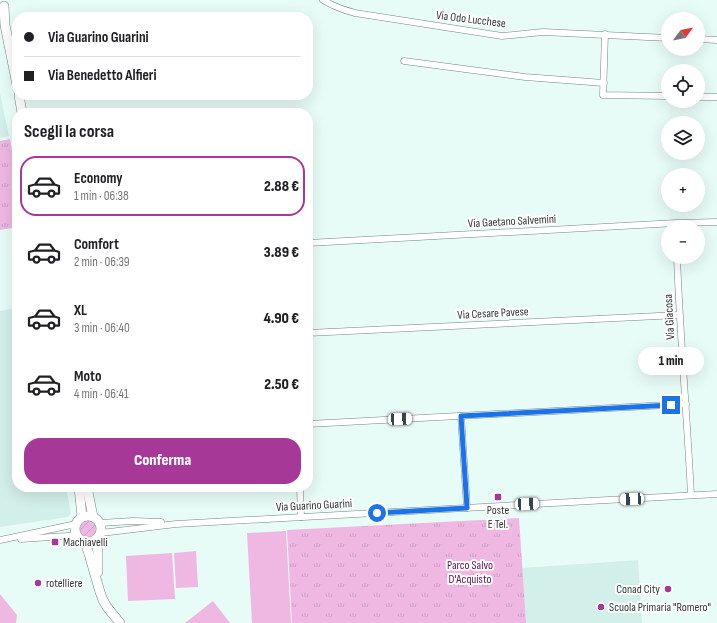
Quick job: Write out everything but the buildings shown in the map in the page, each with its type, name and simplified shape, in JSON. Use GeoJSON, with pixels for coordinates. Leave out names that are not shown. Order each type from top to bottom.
{"type":"FeatureCollection","features":[{"type":"Feature","properties":{"kind":"street","name":"Via Odo Lucchese"},"geometry":{"type":"LineString","coordinates":[[323,0],[343,10],[355,13],[502,36],[543,32],[661,38]]}},
{"type":"Feature","properties":{"kind":"street"},"geometry":{"type":"LineString","coordinates":[[4,5],[5,24],[12,60]]}},
{"type":"Feature","properties":{"kind":"street"},"geometry":{"type":"LineString","coordinates":[[0,32],[12,70]]}},
{"type":"Feature","properties":{"kind":"street"},"geometry":{"type":"LineString","coordinates":[[605,34],[603,94],[661,96]]}},
{"type":"Feature","properties":{"kind":"street"},"geometry":{"type":"LineString","coordinates":[[705,39],[717,40]]}},
{"type":"Feature","properties":{"kind":"street"},"geometry":{"type":"LineString","coordinates":[[404,61],[525,77],[604,83]]}},
{"type":"Feature","properties":{"kind":"street"},"geometry":{"type":"LineString","coordinates":[[705,97],[717,97]]}},
{"type":"Feature","properties":{"kind":"street","name":"Via Gaetano Salvemini"},"geometry":{"type":"LineString","coordinates":[[705,223],[717,222]]}},
{"type":"Feature","properties":{"kind":"street","name":"Via Gaetano Salvemini"},"geometry":{"type":"LineString","coordinates":[[313,243],[661,226]]}},
{"type":"Feature","properties":{"kind":"street","name":"Via Giacosa"},"geometry":{"type":"LineString","coordinates":[[677,264],[679,315],[691,495]]}},
{"type":"Feature","properties":{"kind":"street","name":"Via Cesare Pavese"},"geometry":{"type":"LineString","coordinates":[[313,333],[679,315]]}},
{"type":"Feature","properties":{"kind":"street"},"geometry":{"type":"LineString","coordinates":[[313,424],[686,404]]}},
{"type":"Feature","properties":{"kind":"street"},"geometry":{"type":"LineString","coordinates":[[461,416],[467,508]]}},
{"type":"Feature","properties":{"kind":"street"},"geometry":{"type":"LineString","coordinates":[[79,492],[79,521],[75,529],[76,535],[85,542],[91,542],[98,536],[102,528],[100,523],[93,516],[88,492]]}},
{"type":"Feature","properties":{"kind":"street"},"geometry":{"type":"LineString","coordinates":[[300,492],[301,517]]}},
{"type":"Feature","properties":{"kind":"street","name":"Via Guarino Guarini"},"geometry":{"type":"LineString","coordinates":[[98,536],[176,524],[717,494]]}},
{"type":"Feature","properties":{"kind":"street"},"geometry":{"type":"LineString","coordinates":[[1,540],[79,521],[87,516],[93,516]]}},
{"type":"Feature","properties":{"kind":"street","name":"Via Guarino Guarini"},"geometry":{"type":"LineString","coordinates":[[100,523],[133,521],[176,524]]}},
{"type":"Feature","properties":{"kind":"street"},"geometry":{"type":"LineString","coordinates":[[1,540],[76,535]]}},
{"type":"Feature","properties":{"kind":"street"},"geometry":{"type":"LineString","coordinates":[[98,536],[98,583]]}},
{"type":"Feature","properties":{"kind":"street"},"geometry":{"type":"LineString","coordinates":[[85,542],[105,604],[120,623]]}},
{"type":"Feature","properties":{"kind":"shaded area"},"geometry":{"type":"Polygon","coordinates":[[[0,93],[9,136],[0,138],[0,93]]]}},
{"type":"Feature","properties":{"kind":"shaded area"},"geometry":{"type":"Polygon","coordinates":[[[12,309],[12,492],[67,492],[71,513],[68,517],[0,527],[0,311],[12,309]]]}},
{"type":"Feature","properties":{"kind":"shaded area"},"geometry":{"type":"Polygon","coordinates":[[[638,560],[642,623],[526,623],[522,568],[638,560]]]}},
{"type":"Feature","properties":{"kind":"green space"},"geometry":{"type":"Polygon","coordinates":[[[10,139],[12,151],[12,228],[0,230],[0,141],[10,139]]]}},
{"type":"Feature","properties":{"kind":"green space","name":"Parco Salvo D'Acquisto"},"geometry":{"type":"Polygon","coordinates":[[[519,518],[526,623],[292,623],[287,530],[519,518]]]}},
{"type":"Feature","properties":{"kind":"green space"},"geometry":{"type":"Polygon","coordinates":[[[85,521],[91,521],[96,526],[94,535],[91,537],[85,537],[80,532],[80,526],[85,521]]]}},
{"type":"Feature","properties":{"kind":"green space"},"geometry":{"type":"Polygon","coordinates":[[[286,531],[291,623],[252,623],[247,533],[286,531]]]}},
{"type":"Feature","properties":{"kind":"green space"},"geometry":{"type":"Polygon","coordinates":[[[196,551],[198,587],[176,588],[174,553],[196,551]]]}},
{"type":"Feature","properties":{"kind":"green space"},"geometry":{"type":"Polygon","coordinates":[[[172,553],[175,599],[128,601],[126,556],[172,553]]]}},
{"type":"Feature","properties":{"kind":"green space"},"geometry":{"type":"Polygon","coordinates":[[[0,594],[17,615],[16,623],[0,623],[0,594]]]}},
{"type":"Feature","properties":{"kind":"green space"},"geometry":{"type":"Polygon","coordinates":[[[213,601],[230,623],[185,623],[213,601]]]}},
{"type":"Feature","properties":{"kind":"place","name":"Poste E Tel."},"geometry":{"type":"Point","coordinates":[498,497]}},
{"type":"Feature","properties":{"kind":"place","name":"Machiavelli"},"geometry":{"type":"Point","coordinates":[55,542]}},
{"type":"Feature","properties":{"kind":"place","name":"rotelliere"},"geometry":{"type":"Point","coordinates":[38,583]}},
{"type":"Feature","properties":{"kind":"place","name":"Conad City"},"geometry":{"type":"Point","coordinates":[668,589]}},
{"type":"Feature","properties":{"kind":"place","name":"Scuola Primaria \"Romero\""},"geometry":{"type":"Point","coordinates":[601,607]}},
{"type":"Feature","properties":{"kind":"route"},"geometry":{"type":"LineString","coordinates":[[377,513],[467,508],[461,416],[671,405]]}}]}
